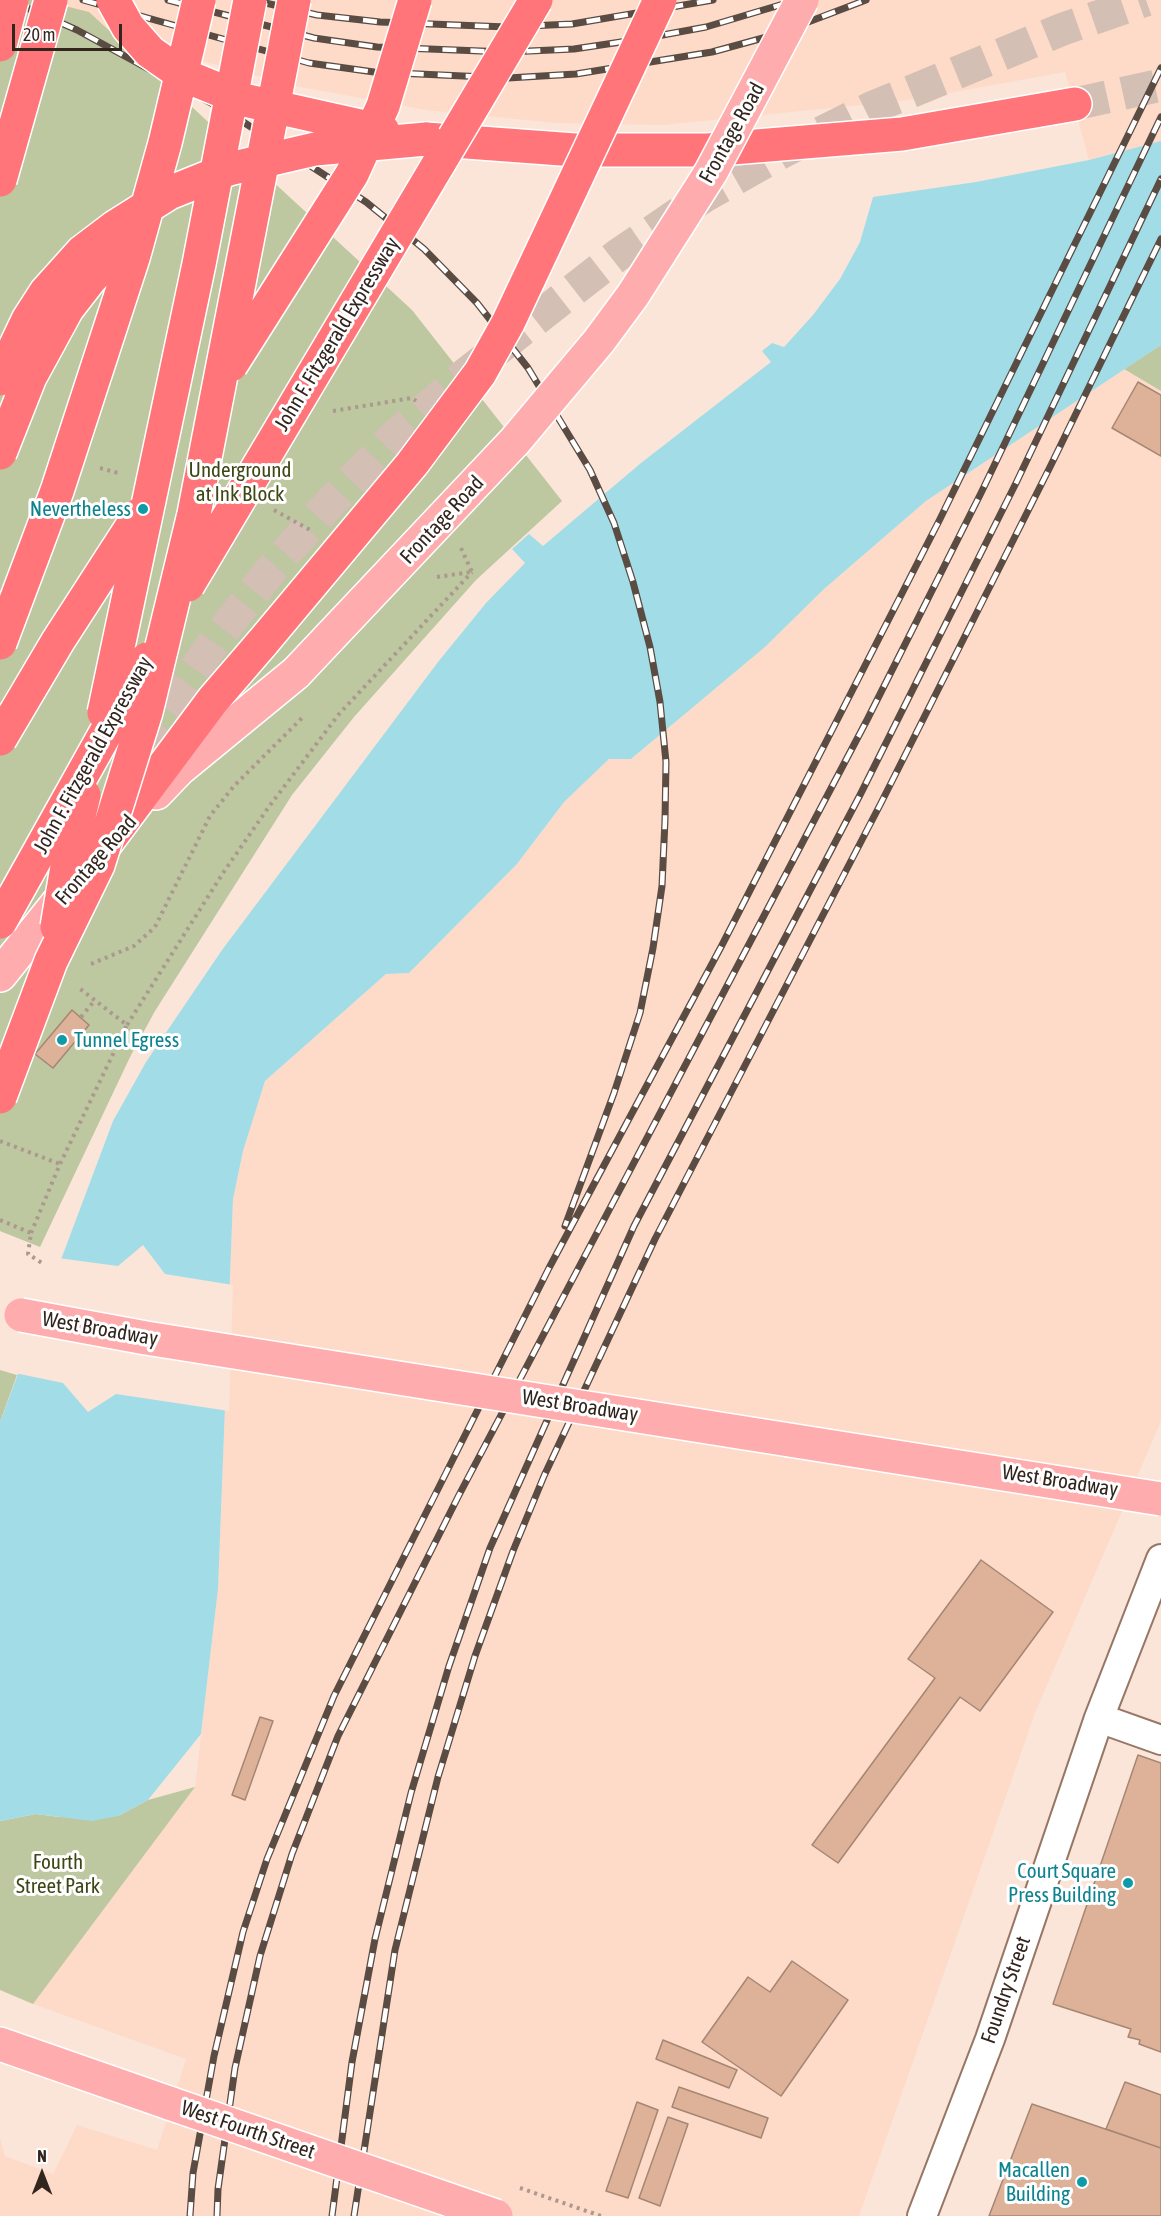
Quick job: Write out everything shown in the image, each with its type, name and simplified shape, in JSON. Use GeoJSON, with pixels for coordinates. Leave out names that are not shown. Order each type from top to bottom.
{"type":"FeatureCollection","features":[{"type":"Feature","properties":{"kind":"highway"},"geometry":{"type":"LineString","coordinates":[[0,45],[12,0]]}},
{"type":"Feature","properties":{"kind":"highway"},"geometry":{"type":"LineString","coordinates":[[0,180],[51,0]]}},
{"type":"Feature","properties":{"kind":"highway"},"geometry":{"type":"LineString","coordinates":[[113,0],[128,27],[150,52],[183,75],[212,89],[244,100],[338,122],[426,139],[575,150],[708,150],[902,134],[1075,105]]}},
{"type":"Feature","properties":{"kind":"highway"},"geometry":{"type":"LineString","coordinates":[[0,643],[57,491],[133,258],[168,132],[199,0]]}},
{"type":"Feature","properties":{"kind":"highway"},"geometry":{"type":"LineString","coordinates":[[51,961],[68,861],[110,688],[199,264],[250,0]]}},
{"type":"Feature","properties":{"kind":"highway"},"geometry":{"type":"LineString","coordinates":[[0,1097],[51,961],[98,866],[146,712],[194,514],[294,0]]}},
{"type":"Feature","properties":{"kind":"highway"},"geometry":{"type":"LineString","coordinates":[[0,739],[69,624],[352,174],[383,106],[416,0]]}},
{"type":"Feature","properties":{"kind":"highway","name":"John F. Fitzgerald Expressway"},"geometry":{"type":"LineString","coordinates":[[0,922],[198,567],[536,0]]}},
{"type":"Feature","properties":{"kind":"highway"},"geometry":{"type":"LineString","coordinates":[[102,848],[213,700],[412,464],[480,373],[513,314],[660,0]]}},
{"type":"Feature","properties":{"kind":"highway"},"geometry":{"type":"LineString","coordinates":[[0,378],[28,320],[46,292],[82,252],[115,227],[169,193],[229,169],[315,149],[426,139]]}},
{"type":"Feature","properties":{"kind":"highway"},"geometry":{"type":"LineString","coordinates":[[0,453],[42,352],[67,309],[90,278],[147,221],[229,169]]}},
{"type":"Feature","properties":{"kind":"main road","name":"Frontage Road"},"geometry":{"type":"LineString","coordinates":[[0,975],[102,848],[179,769],[296,673],[470,490],[567,382],[633,295],[694,200],[738,124],[802,0]]}},
{"type":"Feature","properties":{"kind":"main road","name":"West Broadway"},"geometry":{"type":"LineString","coordinates":[[10,1312],[146,1338],[1161,1499]]}},
{"type":"Feature","properties":{"kind":"main road","name":"West Fourth Street"},"geometry":{"type":"LineString","coordinates":[[0,2044],[496,2216]]}},
{"type":"Feature","properties":{"kind":"street","name":"Foundry Street"},"geometry":{"type":"LineString","coordinates":[[922,2216],[990,2038],[1099,1718],[1161,1559]]}},
{"type":"Feature","properties":{"kind":"street"},"geometry":{"type":"LineString","coordinates":[[1099,1718],[1161,1740]]}},
{"type":"Feature","properties":{"kind":"path"},"geometry":{"type":"LineString","coordinates":[[42,1263],[28,1254],[32,1233],[60,1164],[128,1025],[223,873],[275,798],[339,714],[472,572]]}},
{"type":"Feature","properties":{"kind":"path"},"geometry":{"type":"LineString","coordinates":[[76,986],[128,1025]]}},
{"type":"Feature","properties":{"kind":"path"},"geometry":{"type":"LineString","coordinates":[[81,1017],[95,1000]]}},
{"type":"Feature","properties":{"kind":"path"},"geometry":{"type":"LineString","coordinates":[[0,1140],[60,1164]]}},
{"type":"Feature","properties":{"kind":"path"},"geometry":{"type":"LineString","coordinates":[[0,1220],[32,1233]]}},
{"type":"Feature","properties":{"kind":"shaded area"},"geometry":{"type":"Polygon","coordinates":[[[0,0],[1161,0],[1161,141],[1089,160],[1065,72],[910,100],[663,125],[556,123],[426,110],[300,87],[153,48],[0,0]]]}},
{"type":"Feature","properties":{"kind":"shaded area"},"geometry":{"type":"Polygon","coordinates":[[[1124,369],[1161,391],[1161,1421],[1035,1713],[859,2216],[0,2216],[0,2138],[5,2156],[53,2174],[77,2125],[157,2150],[186,2059],[33,2004],[195,1787],[218,1589],[233,1199],[243,1151],[265,1081],[386,974],[409,973],[517,864],[564,802],[609,759],[631,759],[765,647],[824,589],[926,501],[1124,369]]]}},
{"type":"Feature","properties":{"kind":"green space","name":"Underground at Ink Block"},"geometry":{"type":"Polygon","coordinates":[[[0,0],[41,0],[89,12],[412,310],[562,501],[476,580],[354,717],[292,795],[155,1011],[131,1055],[40,1247],[0,1231],[0,0]]]}},
{"type":"Feature","properties":{"kind":"green space"},"geometry":{"type":"Polygon","coordinates":[[[1161,345],[1161,391],[1124,369],[1161,345]]]}},
{"type":"Feature","properties":{"kind":"green space"},"geometry":{"type":"Polygon","coordinates":[[[0,1370],[17,1375],[0,1422],[0,1370]]]}},
{"type":"Feature","properties":{"kind":"green space","name":"Fourth Street Park"},"geometry":{"type":"Polygon","coordinates":[[[195,1787],[33,2004],[0,1990],[0,1821],[36,1814],[59,1817],[118,1816],[148,1800],[195,1787]]]}},
{"type":"Feature","properties":{"kind":"water"},"geometry":{"type":"Polygon","coordinates":[[[1161,141],[1161,345],[926,501],[824,589],[765,647],[631,759],[609,759],[564,802],[517,864],[409,973],[386,974],[265,1081],[243,1151],[233,1199],[218,1589],[201,1734],[148,1800],[118,1816],[92,1821],[36,1814],[0,1821],[0,1422],[113,1121],[146,1062],[222,950],[438,662],[486,603],[525,563],[512,549],[529,534],[543,546],[641,463],[771,362],[762,351],[772,343],[784,347],[813,315],[840,279],[860,242],[873,197],[976,182],[1089,160],[1161,141]]]}},
{"type":"Feature","properties":{"kind":"pier"},"geometry":{"type":"Polygon","coordinates":[[[143,1245],[165,1274],[233,1285],[229,1411],[116,1394],[88,1412],[63,1383],[15,1373],[58,1258],[118,1266],[143,1245]]]}},
{"type":"Feature","properties":{"kind":"building"},"geometry":{"type":"Polygon","coordinates":[[[1138,382],[1161,395],[1161,456],[1112,428],[1138,382]]]}},
{"type":"Feature","properties":{"kind":"building","name":"Tunnel Egress"},"geometry":{"type":"Polygon","coordinates":[[[72,1010],[89,1025],[53,1068],[35,1054],[72,1010]]]}},
{"type":"Feature","properties":{"kind":"building"},"geometry":{"type":"Polygon","coordinates":[[[981,1560],[1053,1612],[980,1711],[960,1697],[838,1863],[812,1845],[935,1678],[908,1659],[981,1560]]]}},
{"type":"Feature","properties":{"kind":"building"},"geometry":{"type":"Polygon","coordinates":[[[260,1717],[273,1721],[245,1800],[232,1795],[260,1717]]]}},
{"type":"Feature","properties":{"kind":"building","name":"Court Square Press Building"},"geometry":{"type":"Polygon","coordinates":[[[1138,1755],[1161,1763],[1161,2052],[1139,2044],[1140,2040],[1128,2037],[1131,2029],[1053,2004],[1138,1755]]]}},
{"type":"Feature","properties":{"kind":"building"},"geometry":{"type":"Polygon","coordinates":[[[792,1961],[848,2000],[781,2096],[702,2042],[748,1977],[770,1992],[792,1961]]]}},
{"type":"Feature","properties":{"kind":"building"},"geometry":{"type":"Polygon","coordinates":[[[663,2040],[737,2070],[729,2088],[656,2059],[663,2040]]]}},
{"type":"Feature","properties":{"kind":"building"},"geometry":{"type":"Polygon","coordinates":[[[1125,2082],[1161,2095],[1161,2148],[1106,2129],[1125,2082]]]}},
{"type":"Feature","properties":{"kind":"building"},"geometry":{"type":"Polygon","coordinates":[[[679,2087],[768,2118],[761,2138],[672,2107],[679,2087]]]}},
{"type":"Feature","properties":{"kind":"building"},"geometry":{"type":"Polygon","coordinates":[[[637,2102],[658,2110],[628,2198],[606,2191],[637,2102]]]}},
{"type":"Feature","properties":{"kind":"building","name":"Macallen Building"},"geometry":{"type":"Polygon","coordinates":[[[1032,2104],[1161,2148],[1161,2216],[989,2216],[1032,2104]]]}},
{"type":"Feature","properties":{"kind":"building"},"geometry":{"type":"Polygon","coordinates":[[[668,2117],[688,2124],[660,2206],[639,2198],[668,2117]]]}},
{"type":"Feature","properties":{"kind":"tunnel"},"geometry":{"type":"LineString","coordinates":[[138,749],[215,641],[274,566],[331,502],[395,436],[462,377],[618,255],[703,197],[784,151],[871,108],[1063,29],[1146,0]]}},
{"type":"Feature","properties":{"kind":"tunnel"},"geometry":{"type":"LineString","coordinates":[[1075,104],[1161,85]]}},
{"type":"Feature","properties":{"kind":"railway"},"geometry":{"type":"LineString","coordinates":[[9,0],[77,30],[231,114],[366,202],[424,249],[477,303],[528,368],[590,470],[614,523],[650,647],[660,702],[666,762],[665,820],[662,886],[640,1013],[614,1093],[565,1226]]}},
{"type":"Feature","properties":{"kind":"railway"},"geometry":{"type":"LineString","coordinates":[[83,0],[309,63],[374,72],[508,78],[576,74],[712,52],[774,35],[866,0]]}},
{"type":"Feature","properties":{"kind":"railway"},"geometry":{"type":"LineString","coordinates":[[168,0],[314,38],[377,47],[507,52],[574,49],[641,39],[706,27],[797,0]]}},
{"type":"Feature","properties":{"kind":"railway"},"geometry":{"type":"LineString","coordinates":[[253,0],[317,15],[380,22],[507,27],[572,24],[713,0]]}},
{"type":"Feature","properties":{"kind":"railway"},"geometry":{"type":"LineString","coordinates":[[190,2216],[193,2173],[214,2056],[243,1932],[267,1859],[334,1696],[549,1268],[721,947],[939,521],[1161,68]]}},
{"type":"Feature","properties":{"kind":"railway"},"geometry":{"type":"LineString","coordinates":[[217,2216],[218,2189],[235,2068],[260,1956],[292,1854],[338,1736],[459,1495],[867,720],[981,493],[1161,117]]}},
{"type":"Feature","properties":{"kind":"railway"},"geometry":{"type":"LineString","coordinates":[[332,2216],[352,2062],[375,1939],[411,1793],[449,1666],[490,1548],[634,1226],[860,795],[1017,481],[1161,179]]}},
{"type":"Feature","properties":{"kind":"railway"},"geometry":{"type":"LineString","coordinates":[[354,2216],[395,1950],[438,1777],[475,1656],[513,1551],[544,1476],[655,1239],[881,803],[1050,467],[1161,239]]}},
{"type":"Feature","properties":{"kind":"place","name":"Nevertheless"},"geometry":{"type":"Point","coordinates":[143,509]}},
{"type":"Feature","properties":{"kind":"place","name":"Tunnel Egress"},"geometry":{"type":"Point","coordinates":[62,1040]}},
{"type":"Feature","properties":{"kind":"place","name":"Court Square Press Building"},"geometry":{"type":"Point","coordinates":[1128,1883]}},
{"type":"Feature","properties":{"kind":"place","name":"Macallen Building"},"geometry":{"type":"Point","coordinates":[1082,2182]}}]}
